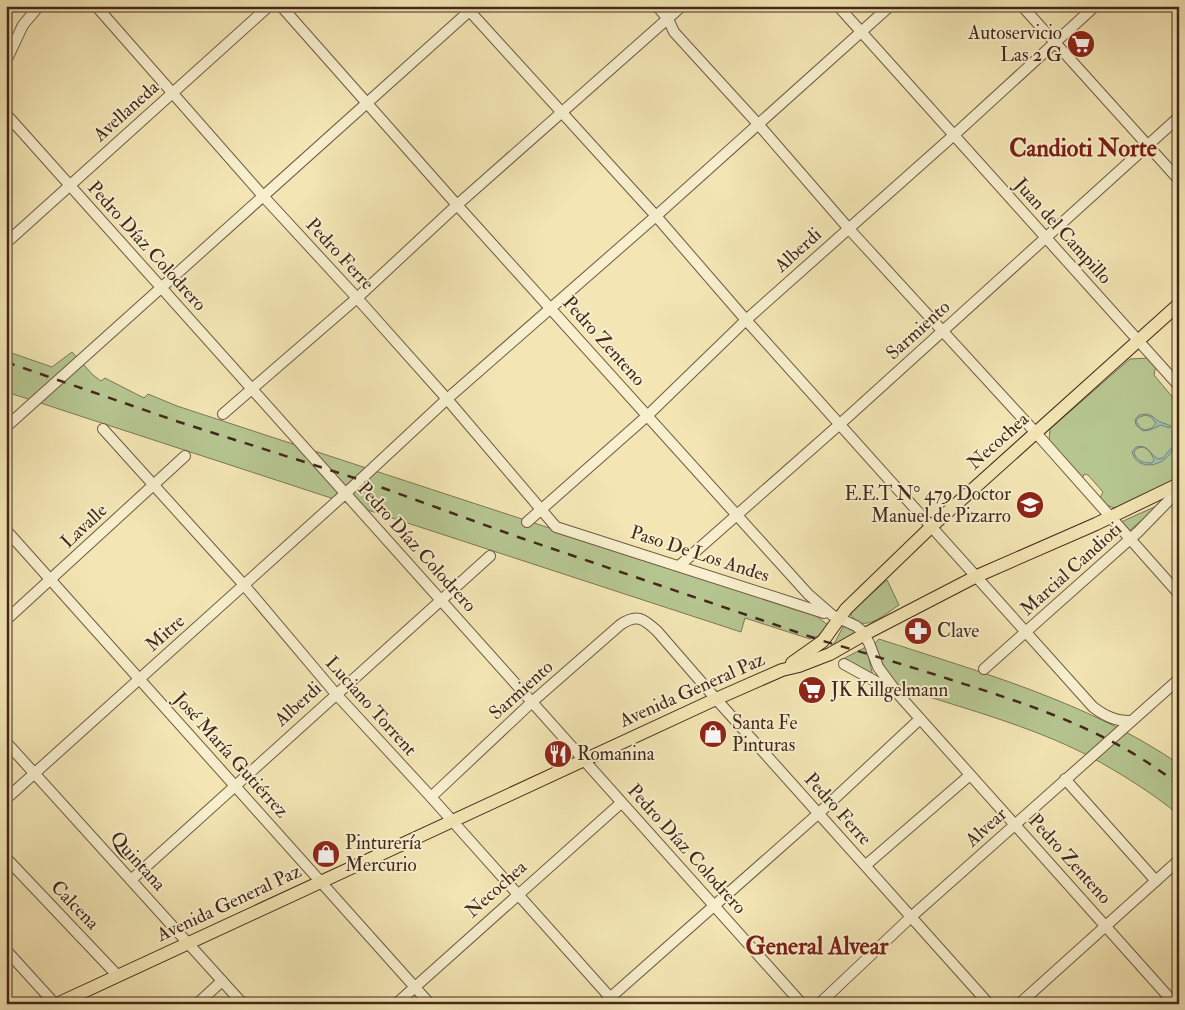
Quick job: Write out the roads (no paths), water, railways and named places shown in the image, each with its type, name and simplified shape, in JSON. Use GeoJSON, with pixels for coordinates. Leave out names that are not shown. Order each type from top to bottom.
{"type":"FeatureCollection","features":[{"type":"Feature","properties":{"kind":"main road","name":"Necochea"},"geometry":{"type":"LineString","coordinates":[[782,670],[823,641],[835,617],[932,526],[1179,304]]}},
{"type":"Feature","properties":{"kind":"main road","name":"Avenida General Paz"},"geometry":{"type":"LineString","coordinates":[[56,1004],[716,699],[782,670],[799,666],[830,654],[977,576],[1179,484]]}},
{"type":"Feature","properties":{"kind":"street"},"geometry":{"type":"LineString","coordinates":[[6,61],[23,24],[39,6]]}},
{"type":"Feature","properties":{"kind":"street","name":"Pedro Ferre"},"geometry":{"type":"LineString","coordinates":[[96,6],[263,196],[447,399],[556,527]]}},
{"type":"Feature","properties":{"kind":"street","name":"Avellaneda"},"geometry":{"type":"LineString","coordinates":[[6,243],[269,6]]}},
{"type":"Feature","properties":{"kind":"street","name":"Pedro Zenteno"},"geometry":{"type":"LineString","coordinates":[[281,6],[457,205],[808,594],[835,617],[856,626],[865,634],[878,667],[898,694],[1175,1004]]}},
{"type":"Feature","properties":{"kind":"street"},"geometry":{"type":"LineString","coordinates":[[657,6],[668,19],[674,32],[758,124],[849,229],[1036,433],[1179,594]]}},
{"type":"Feature","properties":{"kind":"street"},"geometry":{"type":"LineString","coordinates":[[223,414],[357,298],[457,205],[682,6]]}},
{"type":"Feature","properties":{"kind":"street","name":"Juan del Campillo"},"geometry":{"type":"LineString","coordinates":[[838,6],[1179,386]]}},
{"type":"Feature","properties":{"kind":"street","name":"Mitre"},"geometry":{"type":"LineString","coordinates":[[6,799],[346,493],[447,399],[552,309],[890,6]]}},
{"type":"Feature","properties":{"kind":"street"},"geometry":{"type":"LineString","coordinates":[[1022,6],[1179,180]]}},
{"type":"Feature","properties":{"kind":"street","name":"Alberdi"},"geometry":{"type":"LineString","coordinates":[[527,522],[647,416],[746,320],[1095,6]]}},
{"type":"Feature","properties":{"kind":"street"},"geometry":{"type":"LineString","coordinates":[[6,428],[367,104],[470,8],[746,320],[1099,712],[1118,721],[1130,721]]}},
{"type":"Feature","properties":{"kind":"street","name":"Pedro Díaz Colodrero"},"geometry":{"type":"LineString","coordinates":[[6,114],[802,1004]]}},
{"type":"Feature","properties":{"kind":"street","name":"Sarmiento"},"geometry":{"type":"LineString","coordinates":[[679,566],[840,424],[1179,118]]}},
{"type":"Feature","properties":{"kind":"street","name":"Luciano Torrent"},"geometry":{"type":"LineString","coordinates":[[103,428],[244,585],[336,694],[519,894],[610,1002]]}},
{"type":"Feature","properties":{"kind":"street","name":"Lavalle"},"geometry":{"type":"LineString","coordinates":[[6,620],[185,456]]}},
{"type":"Feature","properties":{"kind":"street","name":"Marcial Candioti"},"geometry":{"type":"LineString","coordinates":[[984,669],[1130,539],[1179,490]]}},
{"type":"Feature","properties":{"kind":"street","name":"Paso De Los Andes"},"geometry":{"type":"LineString","coordinates":[[556,527],[835,617]]}},
{"type":"Feature","properties":{"kind":"street","name":"José María Gutiérrez"},"geometry":{"type":"LineString","coordinates":[[6,530],[52,579],[234,786],[322,881],[430,1004]]}},
{"type":"Feature","properties":{"kind":"street","name":"Alberdi"},"geometry":{"type":"LineString","coordinates":[[131,880],[490,556]]}},
{"type":"Feature","properties":{"kind":"street","name":"Sarmiento"},"geometry":{"type":"LineString","coordinates":[[430,797],[532,702],[620,625],[630,618],[640,618]]}},
{"type":"Feature","properties":{"kind":"street","name":"Pedro Ferre"},"geometry":{"type":"LineString","coordinates":[[640,618],[657,631],[989,1004]]}},
{"type":"Feature","properties":{"kind":"street","name":"Pedro Zenteno"},"geometry":{"type":"LineString","coordinates":[[844,664],[898,694]]}},
{"type":"Feature","properties":{"kind":"street","name":"Alvear"},"geometry":{"type":"LineString","coordinates":[[819,1004],[911,917],[1179,679]]}},
{"type":"Feature","properties":{"kind":"street"},"geometry":{"type":"LineString","coordinates":[[610,1002],[920,720]]}},
{"type":"Feature","properties":{"kind":"street","name":"Quintana"},"geometry":{"type":"LineString","coordinates":[[6,742],[243,1004]]}},
{"type":"Feature","properties":{"kind":"street"},"geometry":{"type":"LineString","coordinates":[[866,865],[970,775]]}},
{"type":"Feature","properties":{"kind":"street"},"geometry":{"type":"LineString","coordinates":[[1066,778],[1156,881]]}},
{"type":"Feature","properties":{"kind":"street","name":"Necochea"},"geometry":{"type":"LineString","coordinates":[[396,1004],[621,803]]}},
{"type":"Feature","properties":{"kind":"street","name":"Calcena"},"geometry":{"type":"LineString","coordinates":[[6,858],[118,976]]}},
{"type":"Feature","properties":{"kind":"street"},"geometry":{"type":"LineString","coordinates":[[1018,1004],[1179,860]]}},
{"type":"Feature","properties":{"kind":"street"},"geometry":{"type":"LineString","coordinates":[[6,950],[56,1004]]}},
{"type":"Feature","properties":{"kind":"street"},"geometry":{"type":"LineString","coordinates":[[197,1004],[222,981]]}},
{"type":"Feature","properties":{"kind":"water"},"geometry":{"type":"Polygon","coordinates":[[[1147,414],[1171,426],[1170,428],[1161,425],[1150,430],[1143,431],[1136,425],[1135,420],[1139,415],[1147,414]],[[1146,415],[1139,417],[1136,421],[1140,428],[1145,430],[1152,428],[1156,423],[1151,417],[1146,415]]]}},
{"type":"Feature","properties":{"kind":"water"},"geometry":{"type":"Polygon","coordinates":[[[1174,429],[1175,440],[1173,449],[1167,457],[1151,465],[1143,464],[1137,460],[1132,452],[1136,447],[1140,446],[1144,447],[1146,448],[1155,457],[1158,459],[1163,458],[1173,446],[1172,431],[1174,429]],[[1143,447],[1137,448],[1134,452],[1136,458],[1146,463],[1152,463],[1154,460],[1152,456],[1143,447]]]}},
{"type":"Feature","properties":{"kind":"railway"},"geometry":{"type":"LineString","coordinates":[[6,362],[179,422],[361,480],[518,537],[823,641],[1019,702],[1102,736],[1154,767],[1179,785]]}},
{"type":"Feature","properties":{"kind":"place","name":"Autoservicio Las 2 G"},"geometry":{"type":"Point","coordinates":[1081,44]}},
{"type":"Feature","properties":{"kind":"place","name":"E.E.T N° 479 Doctor Manuel de Pizarro"},"geometry":{"type":"Point","coordinates":[1030,505]}},
{"type":"Feature","properties":{"kind":"place","name":"Clave"},"geometry":{"type":"Point","coordinates":[918,631]}},
{"type":"Feature","properties":{"kind":"place","name":"JK Killgelmann"},"geometry":{"type":"Point","coordinates":[812,690]}},
{"type":"Feature","properties":{"kind":"place","name":"Santa Fe Pinturas"},"geometry":{"type":"Point","coordinates":[713,734]}},
{"type":"Feature","properties":{"kind":"place","name":"Romanina"},"geometry":{"type":"Point","coordinates":[558,754]}},
{"type":"Feature","properties":{"kind":"place","name":"Pinturería Mercurio"},"geometry":{"type":"Point","coordinates":[326,854]}},
{"type":"Feature","properties":{"kind":"district","name":"Candioti Norte"},"geometry":{"type":"Point","coordinates":[1083,148]}},
{"type":"Feature","properties":{"kind":"district","name":"General Alvear"},"geometry":{"type":"Point","coordinates":[817,946]}}]}
